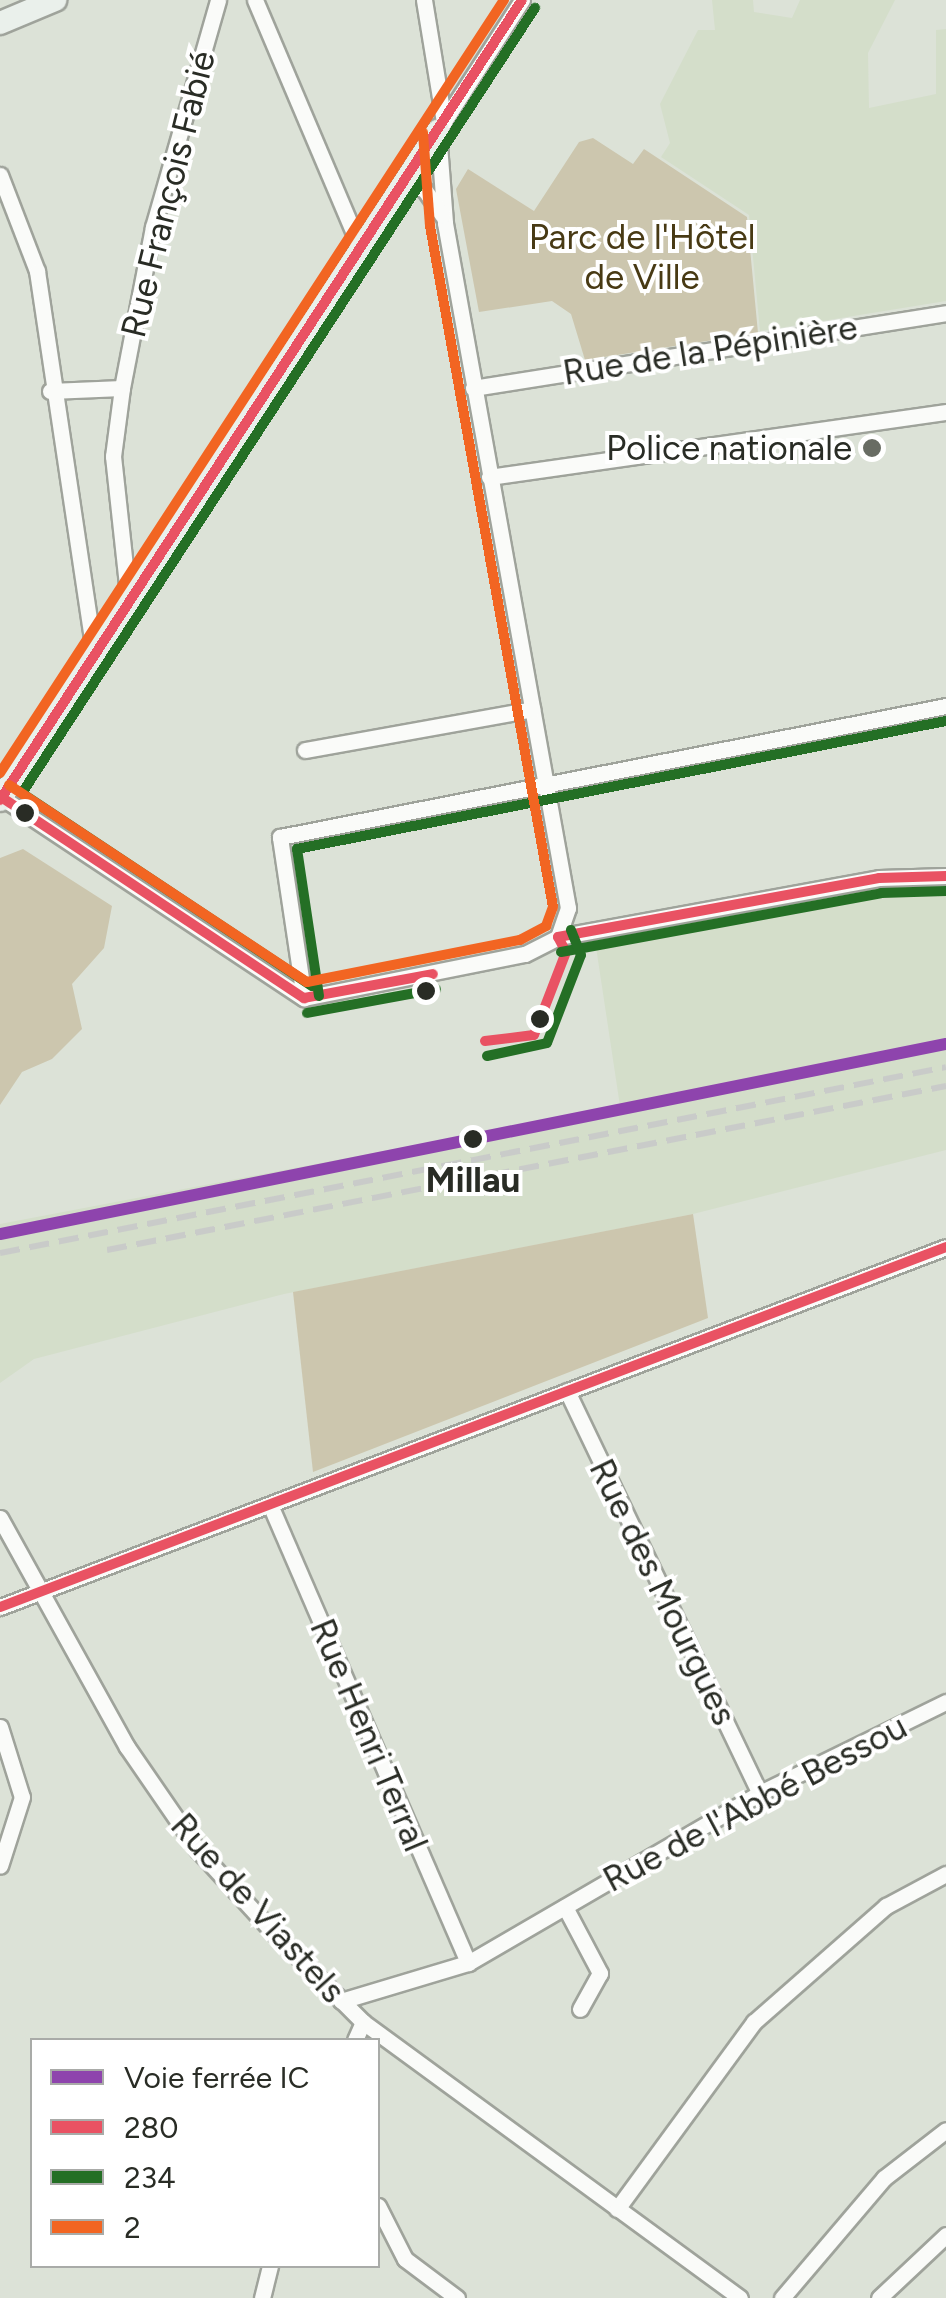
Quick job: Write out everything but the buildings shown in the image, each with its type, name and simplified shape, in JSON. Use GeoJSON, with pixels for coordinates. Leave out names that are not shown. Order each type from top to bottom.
{"type":"FeatureCollection","features":[{"type":"Feature","properties":{"kind":"main road"},"geometry":{"type":"LineString","coordinates":[[0,23],[56,0]]}},
{"type":"Feature","properties":{"kind":"main road"},"geometry":{"type":"LineString","coordinates":[[1,798],[441,127]]}},
{"type":"Feature","properties":{"kind":"street","name":"Rue François Fabié"},"geometry":{"type":"LineString","coordinates":[[129,604],[113,456],[122,388],[153,227],[218,0]]}},
{"type":"Feature","properties":{"kind":"street"},"geometry":{"type":"LineString","coordinates":[[256,0],[361,250]]}},
{"type":"Feature","properties":{"kind":"street"},"geometry":{"type":"LineString","coordinates":[[424,0],[441,127],[446,223],[568,908],[558,937]]}},
{"type":"Feature","properties":{"kind":"street"},"geometry":{"type":"LineString","coordinates":[[441,127],[522,0]]}},
{"type":"Feature","properties":{"kind":"street"},"geometry":{"type":"LineString","coordinates":[[0,174],[37,271],[50,391],[94,654]]}},
{"type":"Feature","properties":{"kind":"street"},"geometry":{"type":"LineString","coordinates":[[403,185],[424,189],[446,223]]}},
{"type":"Feature","properties":{"kind":"street","name":"Rue de la Pépinière"},"geometry":{"type":"LineString","coordinates":[[473,388],[946,313]]}},
{"type":"Feature","properties":{"kind":"street"},"geometry":{"type":"LineString","coordinates":[[50,391],[122,388]]}},
{"type":"Feature","properties":{"kind":"street"},"geometry":{"type":"LineString","coordinates":[[489,476],[946,412]]}},
{"type":"Feature","properties":{"kind":"street"},"geometry":{"type":"LineString","coordinates":[[304,998],[280,837],[546,789],[946,706]]}},
{"type":"Feature","properties":{"kind":"street"},"geometry":{"type":"LineString","coordinates":[[305,750],[532,709]]}},
{"type":"Feature","properties":{"kind":"street"},"geometry":{"type":"LineString","coordinates":[[1,798],[304,998],[525,954],[558,937],[878,878],[946,876]]}},
{"type":"Feature","properties":{"kind":"street"},"geometry":{"type":"LineString","coordinates":[[0,1608],[946,1247]]}},
{"type":"Feature","properties":{"kind":"street","name":"Rue des Mourgues"},"geometry":{"type":"LineString","coordinates":[[567,1391],[760,1792]]}},
{"type":"Feature","properties":{"kind":"street","name":"Rue Henri Terral"},"geometry":{"type":"LineString","coordinates":[[271,1507],[468,1963]]}},
{"type":"Feature","properties":{"kind":"street","name":"Rue de Viastels"},"geometry":{"type":"LineString","coordinates":[[0,1518],[127,1747],[197,1849],[340,2002],[740,2298]]}},
{"type":"Feature","properties":{"kind":"street","name":"Rue de l'Abbé Bessou"},"geometry":{"type":"LineString","coordinates":[[340,2002],[468,1963],[760,1792],[946,1702]]}},
{"type":"Feature","properties":{"kind":"street"},"geometry":{"type":"LineString","coordinates":[[0,1727],[22,1797],[5,1839],[0,1866]]}},
{"type":"Feature","properties":{"kind":"street"},"geometry":{"type":"LineString","coordinates":[[617,2209],[754,2022],[864,1923],[946,1874]]}},
{"type":"Feature","properties":{"kind":"street","name":"Rue de l'Abbé Bessou"},"geometry":{"type":"LineString","coordinates":[[565,1906],[600,1973],[580,2009]]}},
{"type":"Feature","properties":{"kind":"street"},"geometry":{"type":"LineString","coordinates":[[357,2038],[363,2022]]}},
{"type":"Feature","properties":{"kind":"street"},"geometry":{"type":"LineString","coordinates":[[782,2298],[884,2178],[946,2130]]}},
{"type":"Feature","properties":{"kind":"street"},"geometry":{"type":"LineString","coordinates":[[380,2210],[405,2259],[457,2298]]}},
{"type":"Feature","properties":{"kind":"street"},"geometry":{"type":"LineString","coordinates":[[879,2298],[946,2236]]}},
{"type":"Feature","properties":{"kind":"street"},"geometry":{"type":"LineString","coordinates":[[262,2298],[268,2268]]}},
{"type":"Feature","properties":{"kind":"shaded area"},"geometry":{"type":"Polygon","coordinates":[[[712,0],[753,0],[754,12],[792,18],[800,0],[895,0],[868,53],[869,108],[936,94],[936,30],[946,29],[946,301],[760,331],[749,215],[661,157],[670,143],[660,104],[698,30],[715,30],[712,0]]]}},
{"type":"Feature","properties":{"kind":"shaded area"},"geometry":{"type":"Polygon","coordinates":[[[946,867],[946,1150],[693,1214],[284,1294],[34,1359],[0,1383],[0,1224],[620,1106],[593,927],[877,872],[946,867]]]}},
{"type":"Feature","properties":{"kind":"green space","name":"Parc de l'Hôtel de Ville"},"geometry":{"type":"Polygon","coordinates":[[[593,138],[633,164],[644,149],[747,217],[758,333],[585,360],[571,314],[552,301],[479,312],[456,189],[468,169],[534,211],[579,142],[593,138]]]}},
{"type":"Feature","properties":{"kind":"green space"},"geometry":{"type":"Polygon","coordinates":[[[23,849],[112,906],[104,948],[72,984],[82,1029],[52,1059],[22,1072],[0,1105],[0,858],[23,849]]]}},
{"type":"Feature","properties":{"kind":"green space"},"geometry":{"type":"Polygon","coordinates":[[[693,1214],[708,1318],[313,1472],[293,1292],[693,1214]]]}},
{"type":"Feature","properties":{"kind":"railway"},"geometry":{"type":"LineString","coordinates":[[0,1253],[946,1067]]}},
{"type":"Feature","properties":{"kind":"railway"},"geometry":{"type":"LineString","coordinates":[[107,1250],[946,1086]]}},
{"type":"Feature","properties":{"kind":"rail line","name":"IC"},"geometry":{"type":"LineString","coordinates":[[0,1234],[946,1044]]}},
{"type":"Feature","properties":{"kind":"transit line","name":"2"},"geometry":{"type":"LineString","coordinates":[[0,773],[504,0]]}},
{"type":"Feature","properties":{"kind":"transit line","name":"280"},"geometry":{"type":"LineString","coordinates":[[0,800],[522,0]]}},
{"type":"Feature","properties":{"kind":"transit line","name":"234"},"geometry":{"type":"LineString","coordinates":[[312,986],[22,793],[535,8]]}},
{"type":"Feature","properties":{"kind":"transit line","name":"2"},"geometry":{"type":"LineString","coordinates":[[9,785],[307,982],[520,940],[546,926],[553,907],[430,226],[423,132]]}},
{"type":"Feature","properties":{"kind":"transit line","name":"234"},"geometry":{"type":"LineString","coordinates":[[319,996],[297,849],[946,721]]}},
{"type":"Feature","properties":{"kind":"transit line","name":"280"},"geometry":{"type":"LineString","coordinates":[[1,797],[304,998]]}},
{"type":"Feature","properties":{"kind":"transit line","name":"280"},"geometry":{"type":"LineString","coordinates":[[558,937],[879,878],[946,876]]}},
{"type":"Feature","properties":{"kind":"transit line","name":"234"},"geometry":{"type":"LineString","coordinates":[[561,952],[881,893],[946,891]]}},
{"type":"Feature","properties":{"kind":"transit line","name":"234"},"geometry":{"type":"LineString","coordinates":[[487,1056],[547,1043],[581,955],[571,930]]}},
{"type":"Feature","properties":{"kind":"transit line","name":"280"},"geometry":{"type":"LineString","coordinates":[[485,1041],[534,1035],[566,952],[558,937]]}},
{"type":"Feature","properties":{"kind":"transit line","name":"280"},"geometry":{"type":"LineString","coordinates":[[304,998],[433,974]]}},
{"type":"Feature","properties":{"kind":"transit line","name":"234"},"geometry":{"type":"LineString","coordinates":[[307,1013],[436,989]]}},
{"type":"Feature","properties":{"kind":"transit line","name":"280"},"geometry":{"type":"LineString","coordinates":[[0,1607],[946,1247]]}},
{"type":"Feature","properties":{"kind":"place","name":"Police nationale"},"geometry":{"type":"Point","coordinates":[872,448]}},
{"type":"Feature","properties":{"kind":"place","name":"Millau"},"geometry":{"type":"Point","coordinates":[473,1139]}}]}
